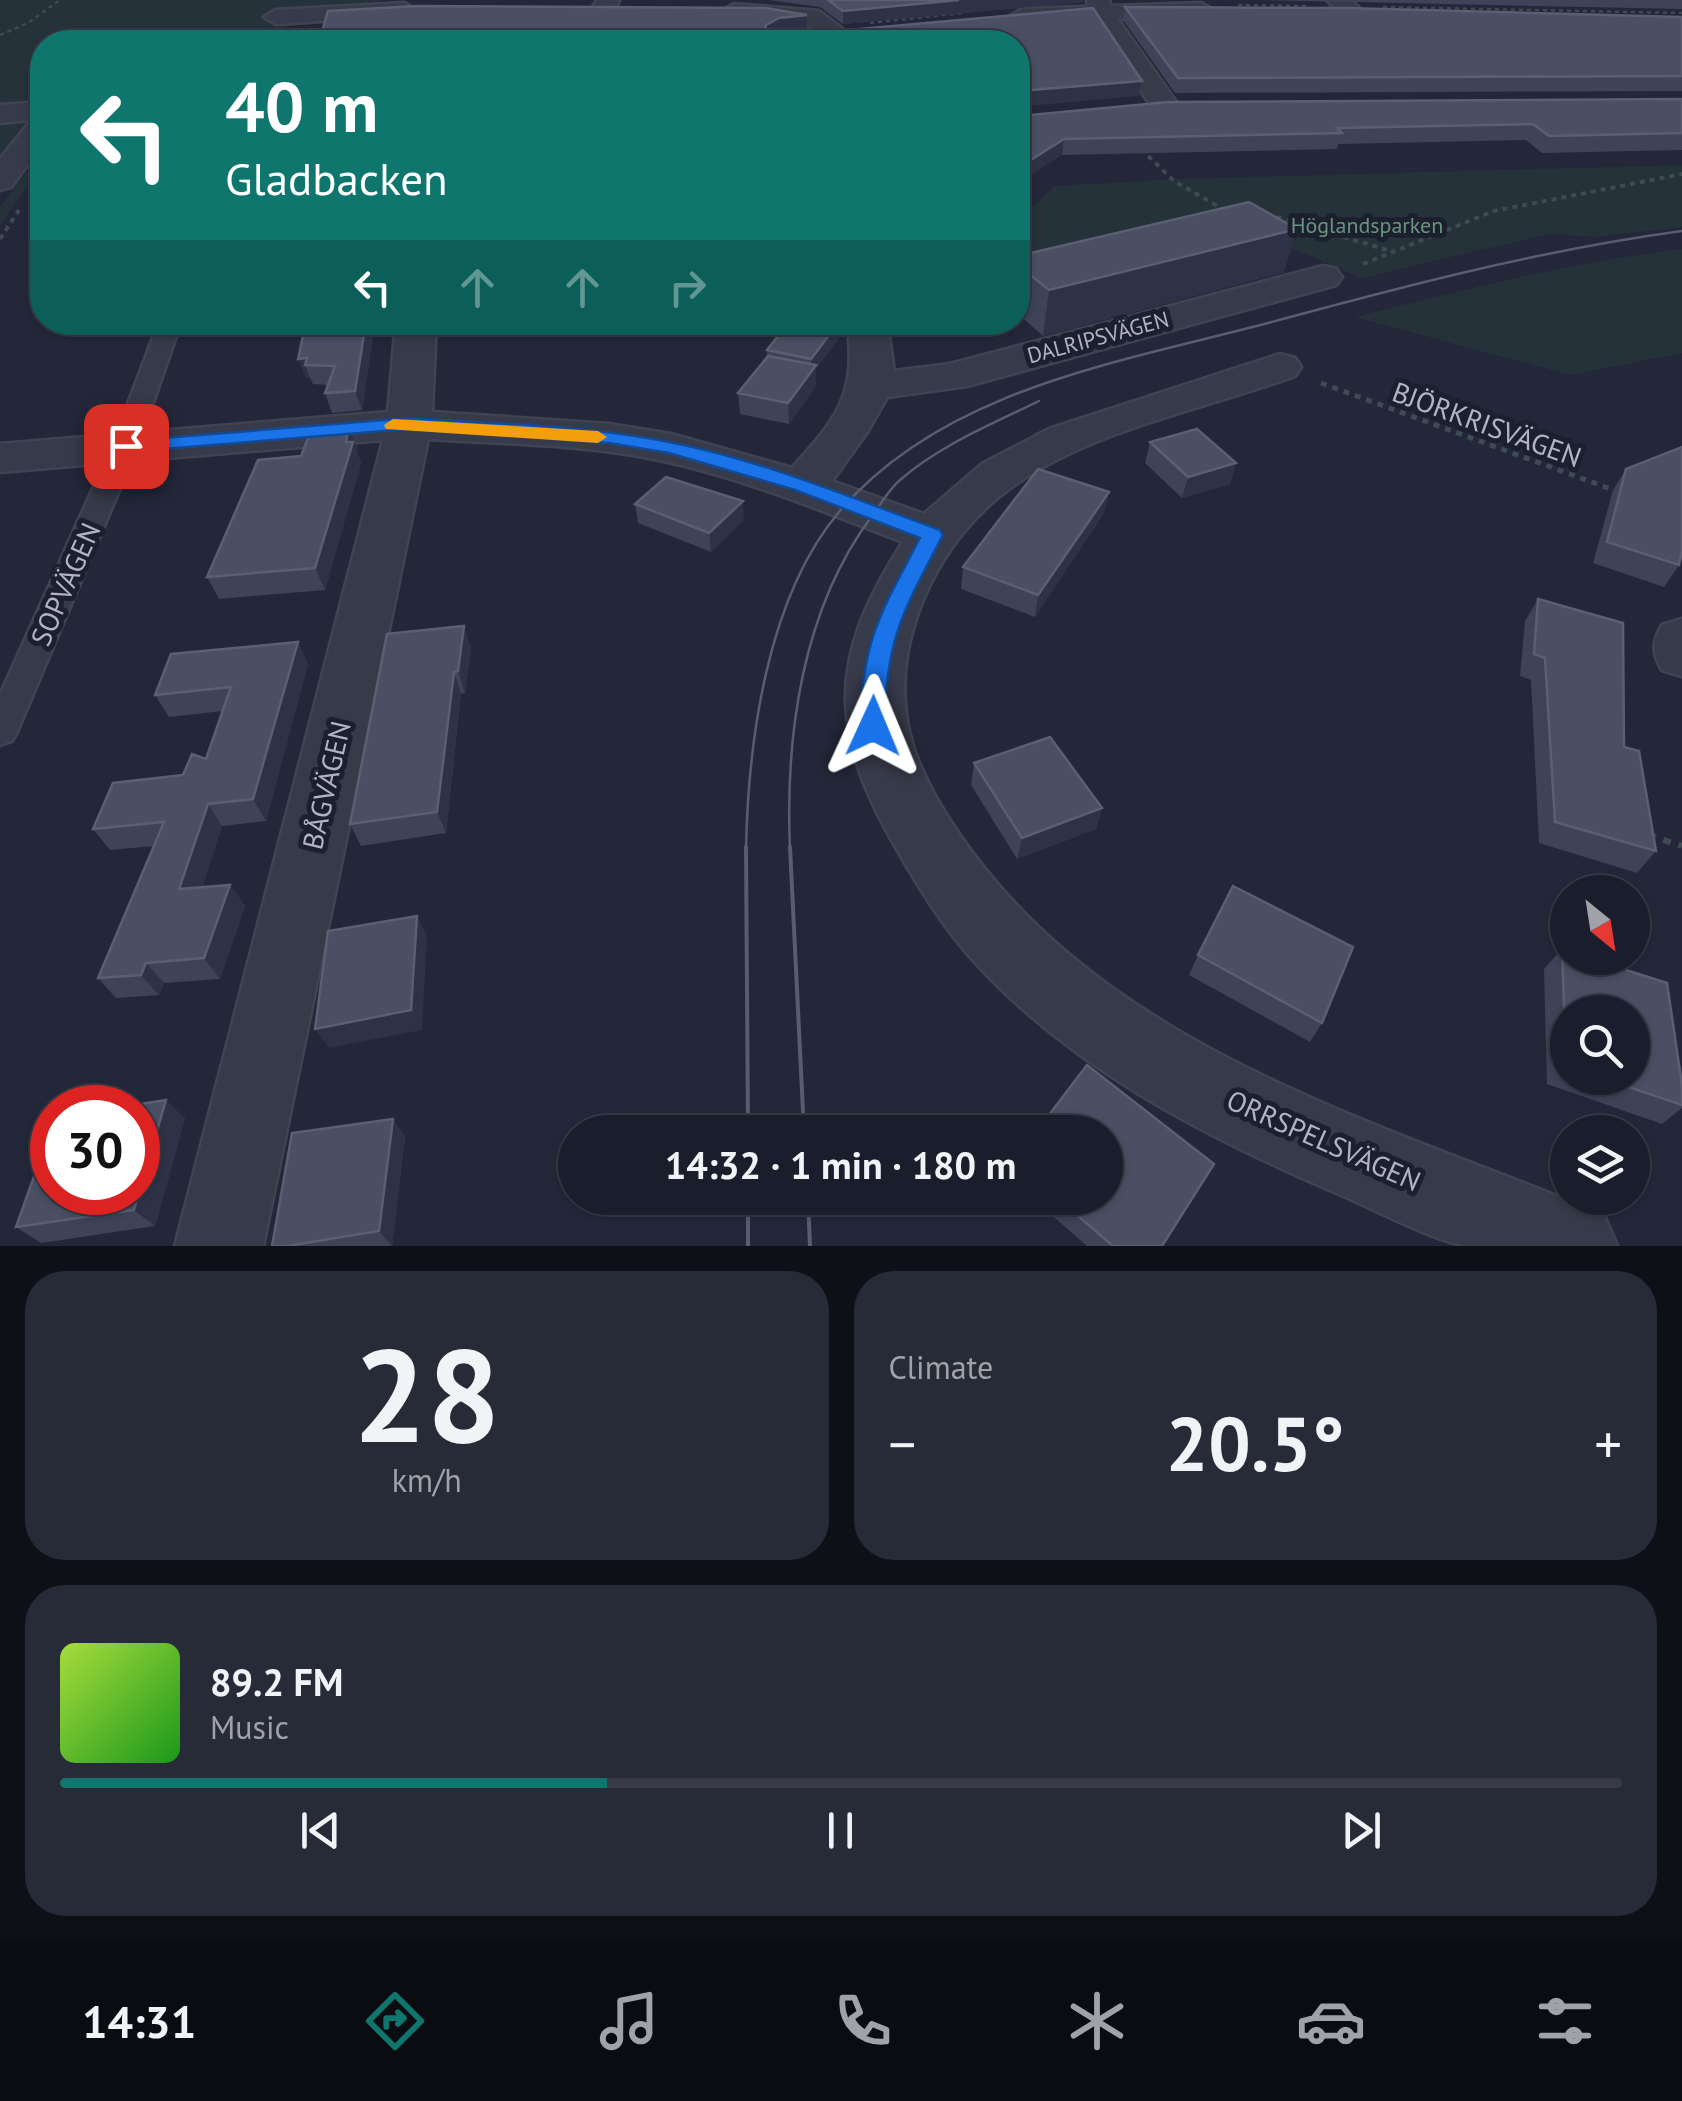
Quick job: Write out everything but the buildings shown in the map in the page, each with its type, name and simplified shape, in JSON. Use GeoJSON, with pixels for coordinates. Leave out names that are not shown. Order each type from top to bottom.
{"type":"FeatureCollection","features":[{"type":"Feature","properties":{"kind":"street"},"geometry":{"type":"LineString","coordinates":[[1099,5],[1175,106],[1133,108]]}},
{"type":"Feature","properties":{"kind":"street"},"geometry":{"type":"LineString","coordinates":[[991,19],[1099,5],[1234,10]]}},
{"type":"Feature","properties":{"kind":"street"},"geometry":{"type":"LineString","coordinates":[[274,9],[420,9]]}},
{"type":"Feature","properties":{"kind":"street"},"geometry":{"type":"LineString","coordinates":[[1312,12],[1353,9]]}},
{"type":"Feature","properties":{"kind":"street"},"geometry":{"type":"LineString","coordinates":[[715,10],[812,16],[840,30]]}},
{"type":"Feature","properties":{"kind":"street"},"geometry":{"type":"LineString","coordinates":[[0,114],[30,112]]}},
{"type":"Feature","properties":{"kind":"street"},"geometry":{"type":"LineString","coordinates":[[0,180],[30,141]]}},
{"type":"Feature","properties":{"kind":"street","name":"DALRIPSVÄGEN"},"geometry":{"type":"LineString","coordinates":[[871,386],[952,377],[1322,277]]}},
{"type":"Feature","properties":{"kind":"street","name":"BÅGVÄGEN"},"geometry":{"type":"LineString","coordinates":[[219,1246],[409,424],[415,335]]}},
{"type":"Feature","properties":{"kind":"street"},"geometry":{"type":"LineString","coordinates":[[802,486],[826,460],[871,386],[874,365],[868,335]]}},
{"type":"Feature","properties":{"kind":"street","name":"ORRSPELSVÄGEN"},"geometry":{"type":"LineString","coordinates":[[1280,367],[1234,386],[1080,432],[998,475],[932,535],[886,622],[873,674],[873,726],[901,802],[951,879],[1003,942],[1127,1040],[1244,1110],[1573,1246]]}},
{"type":"Feature","properties":{"kind":"street"},"geometry":{"type":"LineString","coordinates":[[0,458],[409,424],[609,438],[671,448],[802,486],[932,535]]}},
{"type":"Feature","properties":{"kind":"street"},"geometry":{"type":"LineString","coordinates":[[1682,638],[1682,656]]}},
{"type":"Feature","properties":{"kind":"lane","name":"SOPVÄGEN"},"geometry":{"type":"LineString","coordinates":[[0,732],[126,446],[165,335]]}},
{"type":"Feature","properties":{"kind":"path"},"geometry":{"type":"LineString","coordinates":[[0,35],[28,23],[60,0]]}},
{"type":"Feature","properties":{"kind":"path"},"geometry":{"type":"LineString","coordinates":[[1138,145],[1174,181],[1228,208]]}},
{"type":"Feature","properties":{"kind":"path"},"geometry":{"type":"LineString","coordinates":[[1322,277],[1397,253],[1439,230],[1494,211],[1682,174]]}},
{"type":"Feature","properties":{"kind":"path"},"geometry":{"type":"LineString","coordinates":[[1260,212],[1397,253]]}},
{"type":"Feature","properties":{"kind":"path","name":"BJÖRKRISVÄGEN"},"geometry":{"type":"LineString","coordinates":[[1280,367],[1630,496]]}},
{"type":"Feature","properties":{"kind":"path"},"geometry":{"type":"LineString","coordinates":[[1646,835],[1682,846]]}},
{"type":"Feature","properties":{"kind":"green space"},"geometry":{"type":"Polygon","coordinates":[[[0,0],[380,0],[378,8],[291,14],[286,30],[30,30],[30,164],[0,166],[0,0]]]}},
{"type":"Feature","properties":{"kind":"green space","name":"Höglandsparken"},"geometry":{"type":"Polygon","coordinates":[[[1682,165],[1682,227],[1596,237],[1549,234],[1362,278],[1248,230],[1030,284],[1030,208],[1055,186],[1682,165]]]}},
{"type":"Feature","properties":{"kind":"green space"},"geometry":{"type":"Polygon","coordinates":[[[30,167],[30,182],[0,225],[0,207],[30,167]]]}},
{"type":"Feature","properties":{"kind":"green space"},"geometry":{"type":"Polygon","coordinates":[[[1682,249],[1682,353],[1570,375],[1355,317],[1558,269],[1682,249]]]}},
{"type":"Feature","properties":{"kind":"tram line"},"geometry":{"type":"LineString","coordinates":[[746,850],[757,718],[778,628],[794,585],[814,546],[839,512],[881,470],[929,436],[982,408],[1095,368],[1474,270],[1682,231]]}},
{"type":"Feature","properties":{"kind":"tram line"},"geometry":{"type":"LineString","coordinates":[[790,850],[791,763],[803,675],[814,632],[848,552],[889,492],[916,468],[967,436],[1039,401]]}},
{"type":"Feature","properties":{"kind":"tram line"},"geometry":{"type":"LineString","coordinates":[[790,847],[803,1115]]}},
{"type":"Feature","properties":{"kind":"tram line"},"geometry":{"type":"LineString","coordinates":[[746,850],[748,1115]]}},
{"type":"Feature","properties":{"kind":"tram line"},"geometry":{"type":"LineString","coordinates":[[748,1215],[748,1246]]}},
{"type":"Feature","properties":{"kind":"tram line"},"geometry":{"type":"LineString","coordinates":[[809,1215],[810,1246]]}},
{"type":"Feature","properties":{"kind":"slow traffic"},"geometry":{"type":"LineString","coordinates":[[393,425],[598,437]]}},
{"type":"Feature","properties":{"kind":"route"},"geometry":{"type":"LineString","coordinates":[[126,446],[409,424],[609,438],[671,448],[802,486],[932,535],[886,622],[873,674],[873,726]]}}]}
